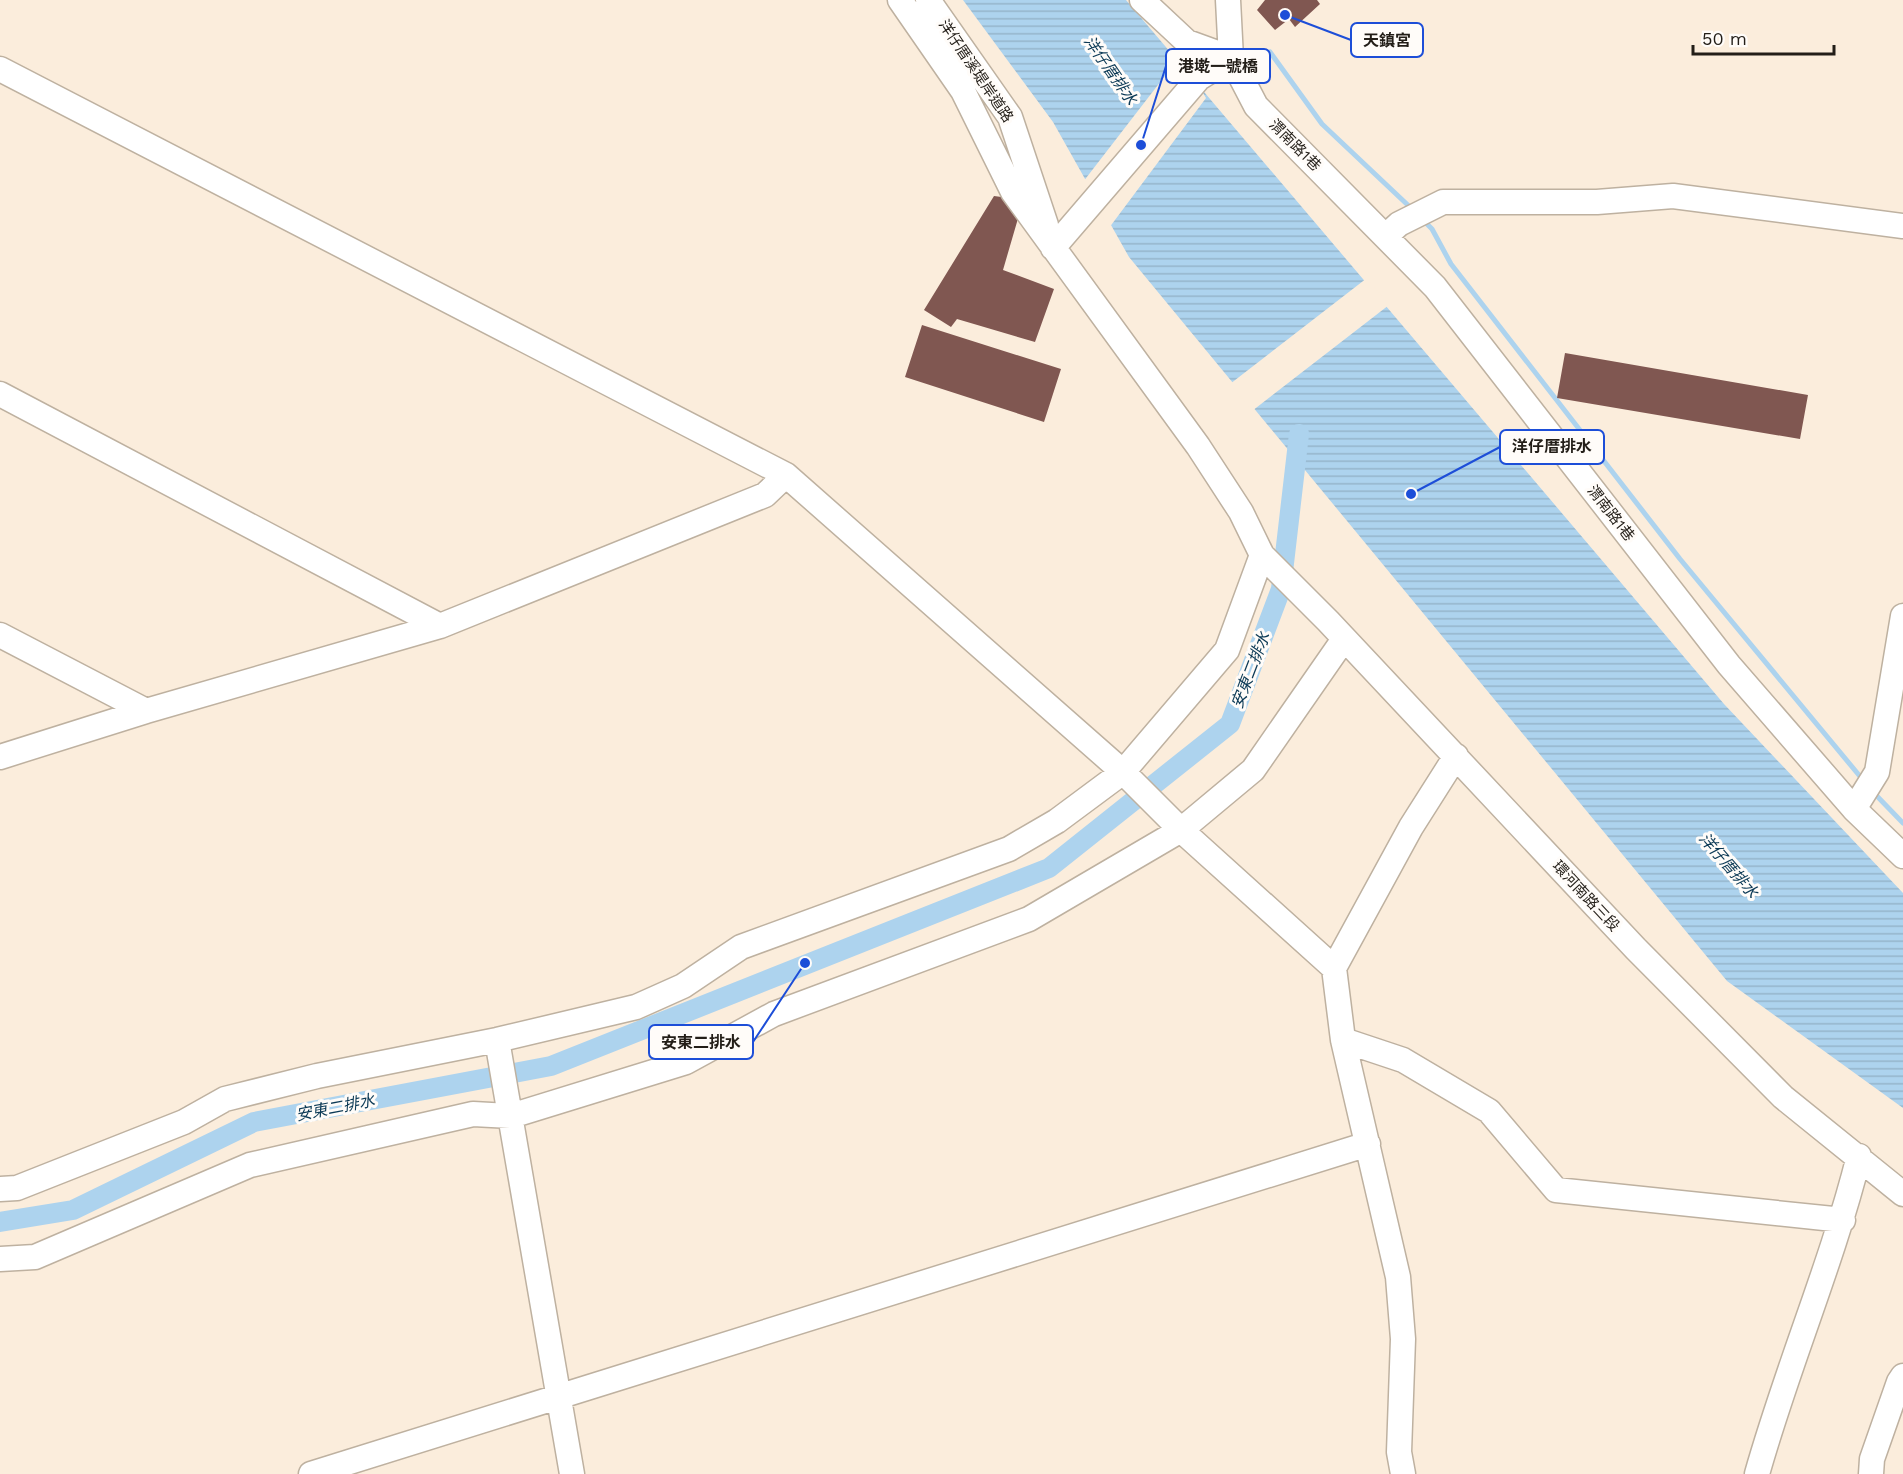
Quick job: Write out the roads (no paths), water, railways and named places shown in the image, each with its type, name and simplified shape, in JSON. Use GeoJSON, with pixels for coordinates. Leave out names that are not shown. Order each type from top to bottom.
{"type":"FeatureCollection","features":[{"type":"Feature","properties":{"kind":"street","name":"環河南路三段"},"geometry":{"type":"LineString","coordinates":[[900,0],[963,91],[981,123],[1012,192],[1198,446],[1241,512],[1262,555],[1328,621],[1636,949],[1783,1097],[1859,1156],[1903,1194]]}},
{"type":"Feature","properties":{"kind":"street","name":"洋仔厝溪堤岸道路"},"geometry":{"type":"LineString","coordinates":[[928,0],[1010,117],[1053,248]]}},
{"type":"Feature","properties":{"kind":"street"},"geometry":{"type":"LineString","coordinates":[[1142,0],[1187,42],[1231,58]]}},
{"type":"Feature","properties":{"kind":"street"},"geometry":{"type":"LineString","coordinates":[[1228,0],[1231,58]]}},
{"type":"Feature","properties":{"kind":"street"},"geometry":{"type":"LineString","coordinates":[[1053,248],[1199,78],[1231,58]]}},
{"type":"Feature","properties":{"kind":"street","name":"渭南路1巷"},"geometry":{"type":"LineString","coordinates":[[1231,58],[1256,106],[1435,287],[1729,665],[1854,809],[1903,856]]}},
{"type":"Feature","properties":{"kind":"street"},"geometry":{"type":"LineString","coordinates":[[0,69],[786,475],[1128,777],[1175,825],[1334,968]]}},
{"type":"Feature","properties":{"kind":"street"},"geometry":{"type":"LineString","coordinates":[[1386,236],[1399,224],[1443,202],[1597,202],[1673,196],[1903,226]]}},
{"type":"Feature","properties":{"kind":"street"},"geometry":{"type":"LineString","coordinates":[[0,394],[440,626]]}},
{"type":"Feature","properties":{"kind":"street"},"geometry":{"type":"LineString","coordinates":[[0,757],[147,711],[440,626],[765,495],[786,475]]}},
{"type":"Feature","properties":{"kind":"street"},"geometry":{"type":"LineString","coordinates":[[0,1189],[17,1188],[184,1122],[225,1099],[317,1076],[497,1040],[636,1007],[683,986],[741,947],[1009,849],[1128,777],[1227,650],[1262,555]]}},
{"type":"Feature","properties":{"kind":"street"},"geometry":{"type":"LineString","coordinates":[[1854,809],[1877,772],[1903,616]]}},
{"type":"Feature","properties":{"kind":"street"},"geometry":{"type":"LineString","coordinates":[[0,635],[147,711]]}},
{"type":"Feature","properties":{"kind":"street"},"geometry":{"type":"LineString","coordinates":[[0,1259],[35,1257],[250,1165],[473,1114],[510,1111],[686,1062],[774,1014],[1029,919],[1175,825],[1253,770],[1344,639]]}},
{"type":"Feature","properties":{"kind":"street"},"geometry":{"type":"LineString","coordinates":[[1403,1474],[1399,1452],[1403,1339],[1398,1277],[1343,1040],[1334,968],[1411,826],[1456,756]]}},
{"type":"Feature","properties":{"kind":"street"},"geometry":{"type":"LineString","coordinates":[[497,1040],[572,1474]]}},
{"type":"Feature","properties":{"kind":"street"},"geometry":{"type":"LineString","coordinates":[[1343,1040],[1403,1060],[1489,1111],[1556,1190],[1843,1220]]}},
{"type":"Feature","properties":{"kind":"street"},"geometry":{"type":"LineString","coordinates":[[311,1474],[557,1395],[1368,1144]]}},
{"type":"Feature","properties":{"kind":"street"},"geometry":{"type":"LineString","coordinates":[[1757,1474],[1772,1420],[1843,1220],[1859,1156]]}},
{"type":"Feature","properties":{"kind":"street"},"geometry":{"type":"LineString","coordinates":[[1871,1474],[1872,1459],[1899,1382],[1903,1377]]}},
{"type":"Feature","properties":{"kind":"water"},"geometry":{"type":"Polygon","coordinates":[[[963,0],[1126,0],[1724,704],[1903,893],[1903,1108],[1727,981],[1129,257],[1053,122],[963,0]]]}},
{"type":"Feature","properties":{"kind":"waterway"},"geometry":{"type":"LineString","coordinates":[[1270,52],[1322,124],[1412,209]]}},
{"type":"Feature","properties":{"kind":"waterway"},"geometry":{"type":"LineString","coordinates":[[1423,220],[1432,229],[1451,264],[1680,559],[1863,780]]}},
{"type":"Feature","properties":{"kind":"waterway","name":"安東二排水"},"geometry":{"type":"LineString","coordinates":[[0,1222],[73,1210],[254,1122],[551,1066],[1049,868],[1230,724],[1281,589],[1299,434]]}},
{"type":"Feature","properties":{"kind":"waterway"},"geometry":{"type":"LineString","coordinates":[[1873,792],[1903,823]]}},
{"type":"Feature","properties":{"kind":"place","name":"天鎮宮"},"geometry":{"type":"Point","coordinates":[1285,15]}},
{"type":"Feature","properties":{"kind":"place","name":"港墘一號橋"},"geometry":{"type":"Point","coordinates":[1141,145]}},
{"type":"Feature","properties":{"kind":"place","name":"洋仔厝排水"},"geometry":{"type":"Point","coordinates":[1411,494]}},
{"type":"Feature","properties":{"kind":"place","name":"安東二排水"},"geometry":{"type":"Point","coordinates":[805,963]}}]}
